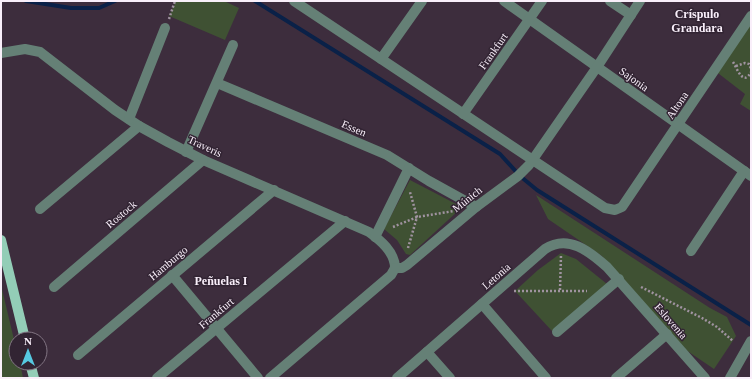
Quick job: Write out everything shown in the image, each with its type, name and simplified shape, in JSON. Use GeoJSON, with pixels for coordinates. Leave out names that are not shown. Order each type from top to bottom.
{"type":"FeatureCollection","features":[{"type":"Feature","properties":{"kind":"main road"},"geometry":{"type":"LineString","coordinates":[[1,243],[23,331]]}},
{"type":"Feature","properties":{"kind":"street"},"geometry":{"type":"LineString","coordinates":[[381,59],[422,1]]}},
{"type":"Feature","properties":{"kind":"street","name":"Sajonia"},"geometry":{"type":"LineString","coordinates":[[504,1],[748,174]]}},
{"type":"Feature","properties":{"kind":"street","name":"Frankfurt"},"geometry":{"type":"LineString","coordinates":[[463,114],[542,1]]}},
{"type":"Feature","properties":{"kind":"street"},"geometry":{"type":"LineString","coordinates":[[610,1],[631,15]]}},
{"type":"Feature","properties":{"kind":"street","name":"Múnich"},"geometry":{"type":"LineString","coordinates":[[270,378],[391,275],[396,268],[402,268],[407,265],[476,207],[518,176],[531,163],[640,1]]}},
{"type":"Feature","properties":{"kind":"street"},"geometry":{"type":"LineString","coordinates":[[297,2],[463,114],[531,163]]}},
{"type":"Feature","properties":{"kind":"street","name":"Altona"},"geometry":{"type":"LineString","coordinates":[[531,163],[605,208],[615,210],[622,207],[751,16]]}},
{"type":"Feature","properties":{"kind":"street"},"geometry":{"type":"LineString","coordinates":[[129,119],[166,28]]}},
{"type":"Feature","properties":{"kind":"street"},"geometry":{"type":"LineString","coordinates":[[186,152],[233,45]]}},
{"type":"Feature","properties":{"kind":"street","name":"Traveris"},"geometry":{"type":"LineString","coordinates":[[1,53],[25,49],[40,52],[90,91],[139,126],[186,152],[362,228],[375,237],[392,255],[396,263],[396,268]]}},
{"type":"Feature","properties":{"kind":"street","name":"Essen"},"geometry":{"type":"LineString","coordinates":[[217,83],[386,155],[407,171],[429,181],[476,207]]}},
{"type":"Feature","properties":{"kind":"street"},"geometry":{"type":"LineString","coordinates":[[40,209],[139,126]]}},
{"type":"Feature","properties":{"kind":"street","name":"Rostock"},"geometry":{"type":"LineString","coordinates":[[54,287],[203,160]]}},
{"type":"Feature","properties":{"kind":"street"},"geometry":{"type":"LineString","coordinates":[[375,237],[407,171]]}},
{"type":"Feature","properties":{"kind":"street"},"geometry":{"type":"LineString","coordinates":[[691,251],[748,174]]}},
{"type":"Feature","properties":{"kind":"street","name":"Hamburgo"},"geometry":{"type":"LineString","coordinates":[[78,355],[274,190]]}},
{"type":"Feature","properties":{"kind":"street","name":"Frankfurt"},"geometry":{"type":"LineString","coordinates":[[157,378],[345,221]]}},
{"type":"Feature","properties":{"kind":"street","name":"Letonia"},"geometry":{"type":"LineString","coordinates":[[397,378],[544,249],[555,244],[561,243],[576,246],[590,254],[607,267],[619,279]]}},
{"type":"Feature","properties":{"kind":"street"},"geometry":{"type":"LineString","coordinates":[[172,275],[258,378]]}},
{"type":"Feature","properties":{"kind":"street"},"geometry":{"type":"LineString","coordinates":[[557,332],[619,279]]}},
{"type":"Feature","properties":{"kind":"street","name":"Eslovenia"},"geometry":{"type":"LineString","coordinates":[[619,279],[705,378]]}},
{"type":"Feature","properties":{"kind":"street"},"geometry":{"type":"LineString","coordinates":[[482,304],[546,378]]}},
{"type":"Feature","properties":{"kind":"street"},"geometry":{"type":"LineString","coordinates":[[616,378],[667,334]]}},
{"type":"Feature","properties":{"kind":"street"},"geometry":{"type":"LineString","coordinates":[[730,378],[750,345]]}},
{"type":"Feature","properties":{"kind":"street"},"geometry":{"type":"LineString","coordinates":[[427,352],[450,378]]}},
{"type":"Feature","properties":{"kind":"path"},"geometry":{"type":"LineString","coordinates":[[166,28],[175,1]]}},
{"type":"Feature","properties":{"kind":"path"},"geometry":{"type":"LineString","coordinates":[[745,63],[749,64],[751,71],[746,77],[742,76],[738,73],[736,66],[745,63]]}},
{"type":"Feature","properties":{"kind":"path"},"geometry":{"type":"LineString","coordinates":[[407,171],[417,217],[408,251]]}},
{"type":"Feature","properties":{"kind":"path"},"geometry":{"type":"LineString","coordinates":[[392,227],[417,217],[476,207]]}},
{"type":"Feature","properties":{"kind":"path"},"geometry":{"type":"LineString","coordinates":[[560,290],[561,252]]}},
{"type":"Feature","properties":{"kind":"path"},"geometry":{"type":"LineString","coordinates":[[636,284],[712,324],[733,341]]}},
{"type":"Feature","properties":{"kind":"path"},"geometry":{"type":"LineString","coordinates":[[512,291],[588,291]]}},
{"type":"Feature","properties":{"kind":"green space"},"geometry":{"type":"Polygon","coordinates":[[[176,1],[224,1],[239,8],[225,40],[169,16],[176,1]]]}},
{"type":"Feature","properties":{"kind":"green space"},"geometry":{"type":"Polygon","coordinates":[[[751,11],[751,111],[740,104],[745,94],[714,70],[751,11]]]}},
{"type":"Feature","properties":{"kind":"green space"},"geometry":{"type":"Polygon","coordinates":[[[410,180],[458,205],[459,210],[410,255],[406,254],[397,240],[384,229],[410,180]]]}},
{"type":"Feature","properties":{"kind":"green space"},"geometry":{"type":"Polygon","coordinates":[[[536,195],[710,308],[727,317],[736,336],[714,369],[686,350],[602,256],[548,219],[536,195]]]}},
{"type":"Feature","properties":{"kind":"green space"},"geometry":{"type":"Polygon","coordinates":[[[561,253],[576,259],[607,284],[552,331],[515,291],[538,270],[561,253]]]}},
{"type":"Feature","properties":{"kind":"green space"},"geometry":{"type":"Polygon","coordinates":[[[1,285],[12,331],[8,331],[8,371],[22,371],[23,378],[1,378],[1,285]]]}},
{"type":"Feature","properties":{"kind":"waterway"},"geometry":{"type":"LineString","coordinates":[[26,1],[71,8],[99,8],[115,1]]}},
{"type":"Feature","properties":{"kind":"waterway"},"geometry":{"type":"LineString","coordinates":[[255,1],[500,154],[520,176],[537,190],[751,325]]}},
{"type":"Feature","properties":{"kind":"district","name":"Críspulo Grandara"},"geometry":{"type":"Point","coordinates":[697,21]}},
{"type":"Feature","properties":{"kind":"district","name":"Peñuelas I"},"geometry":{"type":"Point","coordinates":[221,281]}}]}
